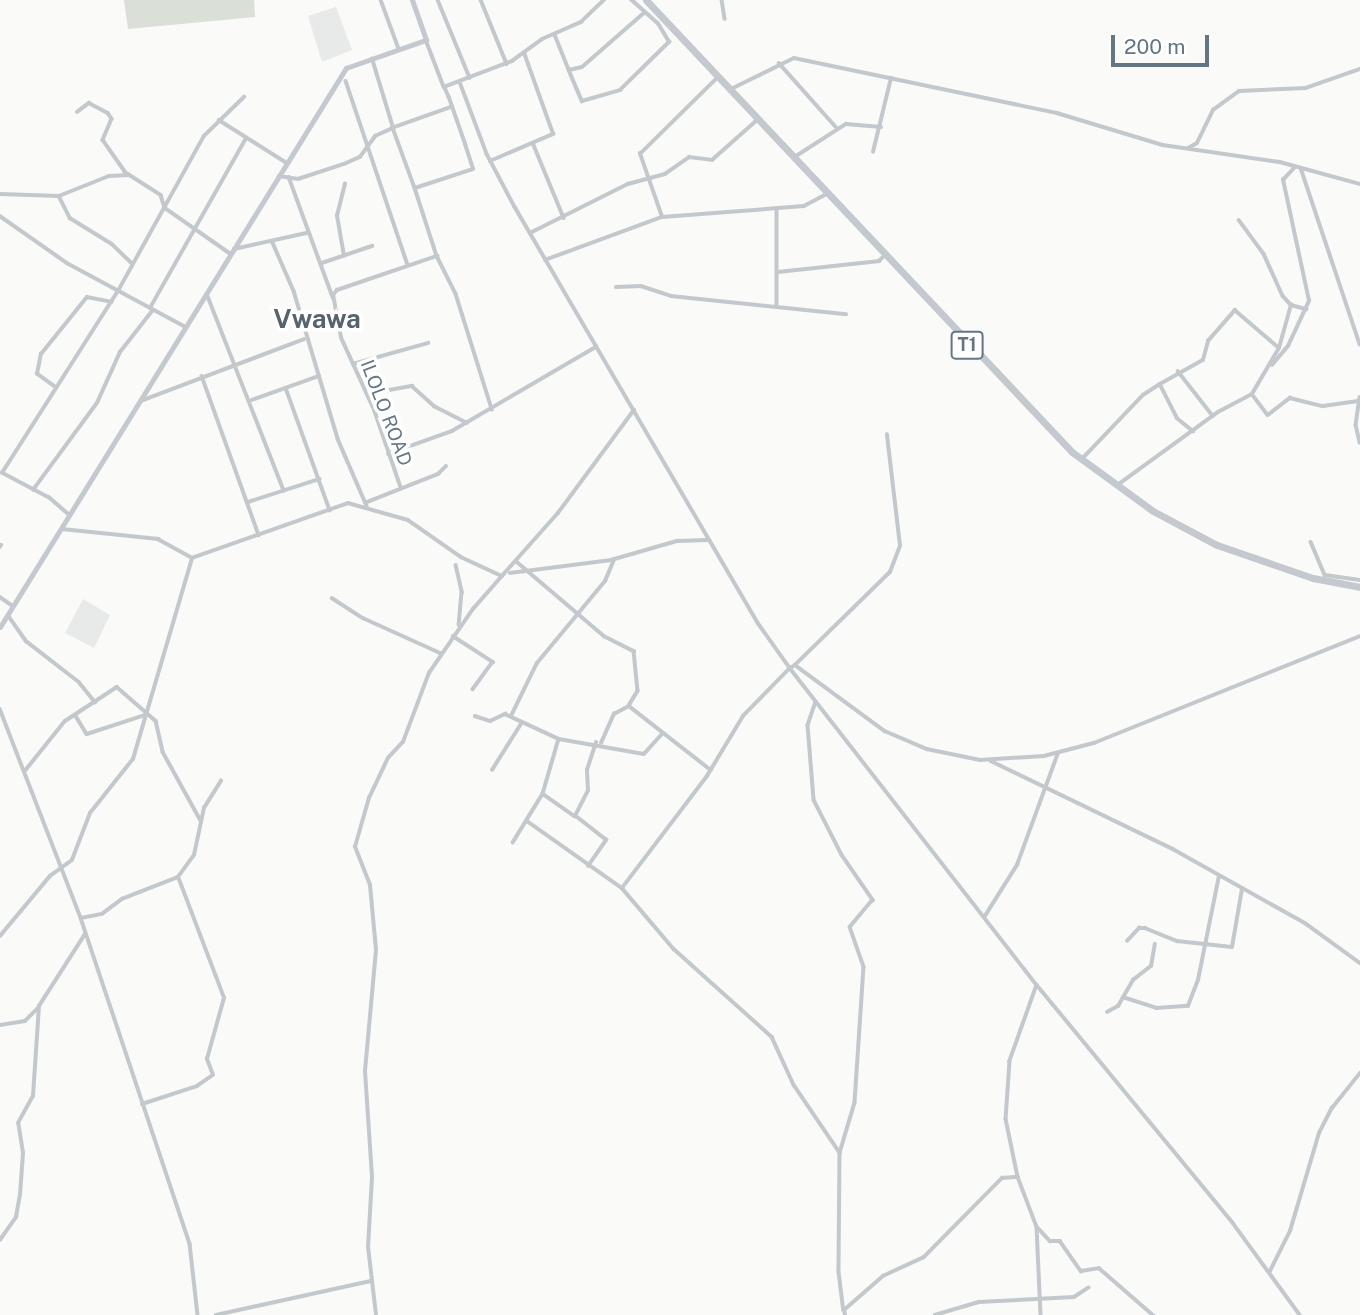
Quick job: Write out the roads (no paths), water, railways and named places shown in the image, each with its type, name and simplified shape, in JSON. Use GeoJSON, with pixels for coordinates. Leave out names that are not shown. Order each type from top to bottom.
{"type":"FeatureCollection","features":[{"type":"Feature","properties":{"kind":"highway","name":"T1"},"geometry":{"type":"LineString","coordinates":[[646,0],[727,91],[883,257],[1082,459],[1153,511],[1217,545],[1313,578],[1360,587]]}},
{"type":"Feature","properties":{"kind":"street"},"geometry":{"type":"LineString","coordinates":[[381,0],[399,50]]}},
{"type":"Feature","properties":{"kind":"street"},"geometry":{"type":"LineString","coordinates":[[412,0],[473,169],[415,188]]}},
{"type":"Feature","properties":{"kind":"street"},"geometry":{"type":"LineString","coordinates":[[438,0],[470,78]]}},
{"type":"Feature","properties":{"kind":"street"},"geometry":{"type":"LineString","coordinates":[[481,0],[507,64]]}},
{"type":"Feature","properties":{"kind":"street"},"geometry":{"type":"LineString","coordinates":[[444,87],[507,64],[581,22],[604,0]]}},
{"type":"Feature","properties":{"kind":"street"},"geometry":{"type":"LineString","coordinates":[[555,35],[582,101],[620,90],[669,41],[631,0]]}},
{"type":"Feature","properties":{"kind":"street"},"geometry":{"type":"LineString","coordinates":[[722,0],[725,19]]}},
{"type":"Feature","properties":{"kind":"street"},"geometry":{"type":"LineString","coordinates":[[569,70],[600,55],[644,13]]}},
{"type":"Feature","properties":{"kind":"street"},"geometry":{"type":"LineString","coordinates":[[0,627],[346,68],[426,40]]}},
{"type":"Feature","properties":{"kind":"street"},"geometry":{"type":"LineString","coordinates":[[490,161],[553,134],[524,53]]}},
{"type":"Feature","properties":{"kind":"street"},"geometry":{"type":"LineString","coordinates":[[727,91],[793,58],[1057,113],[1186,149],[1197,147],[1295,166],[1360,184]]}},
{"type":"Feature","properties":{"kind":"street"},"geometry":{"type":"LineString","coordinates":[[372,59],[437,256],[452,282],[492,408]]}},
{"type":"Feature","properties":{"kind":"street"},"geometry":{"type":"LineString","coordinates":[[779,63],[838,128]]}},
{"type":"Feature","properties":{"kind":"street"},"geometry":{"type":"LineString","coordinates":[[1186,149],[1196,143],[1213,110],[1239,92],[1306,88],[1360,69]]}},
{"type":"Feature","properties":{"kind":"street"},"geometry":{"type":"LineString","coordinates":[[873,152],[881,128],[891,78]]}},
{"type":"Feature","properties":{"kind":"street"},"geometry":{"type":"LineString","coordinates":[[662,217],[646,178],[640,154],[716,79]]}},
{"type":"Feature","properties":{"kind":"street"},"geometry":{"type":"LineString","coordinates":[[346,81],[408,265]]}},
{"type":"Feature","properties":{"kind":"street"},"geometry":{"type":"LineString","coordinates":[[460,82],[490,161],[544,261],[709,540],[790,668],[1037,985],[1300,1315]]}},
{"type":"Feature","properties":{"kind":"street"},"geometry":{"type":"LineString","coordinates":[[70,516],[33,490],[2,473],[112,302],[204,136],[244,97]]}},
{"type":"Feature","properties":{"kind":"street"},"geometry":{"type":"LineString","coordinates":[[77,112],[89,103],[108,113],[112,119],[103,140],[129,175],[161,195],[165,208],[233,251],[307,233]]}},
{"type":"Feature","properties":{"kind":"street"},"geometry":{"type":"LineString","coordinates":[[363,137],[373,137],[452,107]]}},
{"type":"Feature","properties":{"kind":"street"},"geometry":{"type":"LineString","coordinates":[[219,120],[287,163]]}},
{"type":"Feature","properties":{"kind":"street"},"geometry":{"type":"LineString","coordinates":[[529,233],[565,218],[602,195],[646,178],[665,174],[689,158],[712,160],[756,121]]}},
{"type":"Feature","properties":{"kind":"street"},"geometry":{"type":"LineString","coordinates":[[791,159],[846,124],[881,128]]}},
{"type":"Feature","properties":{"kind":"street"},"geometry":{"type":"LineString","coordinates":[[279,176],[289,177],[344,164],[367,149],[373,137]]}},
{"type":"Feature","properties":{"kind":"street"},"geometry":{"type":"LineString","coordinates":[[33,490],[97,402],[120,352],[151,309],[246,138]]}},
{"type":"Feature","properties":{"kind":"street"},"geometry":{"type":"LineString","coordinates":[[533,143],[565,218]]}},
{"type":"Feature","properties":{"kind":"street"},"geometry":{"type":"LineString","coordinates":[[1268,369],[1285,349],[1306,309],[1308,290],[1283,180],[1295,166]]}},
{"type":"Feature","properties":{"kind":"street"},"geometry":{"type":"LineString","coordinates":[[1301,168],[1360,344]]}},
{"type":"Feature","properties":{"kind":"street"},"geometry":{"type":"LineString","coordinates":[[0,194],[59,196],[109,176],[129,175]]}},
{"type":"Feature","properties":{"kind":"street","name":"ILOLO ROAD"},"geometry":{"type":"LineString","coordinates":[[289,177],[307,233],[334,299],[341,338],[367,394],[400,486]]}},
{"type":"Feature","properties":{"kind":"street"},"geometry":{"type":"LineString","coordinates":[[344,256],[337,216],[345,184]]}},
{"type":"Feature","properties":{"kind":"street"},"geometry":{"type":"LineString","coordinates":[[544,261],[662,217],[804,206],[825,195]]}},
{"type":"Feature","properties":{"kind":"street"},"geometry":{"type":"LineString","coordinates":[[59,196],[70,218],[112,244],[132,263]]}},
{"type":"Feature","properties":{"kind":"street"},"geometry":{"type":"LineString","coordinates":[[777,208],[777,304]]}},
{"type":"Feature","properties":{"kind":"street"},"geometry":{"type":"LineString","coordinates":[[0,216],[67,263],[186,327]]}},
{"type":"Feature","properties":{"kind":"street"},"geometry":{"type":"LineString","coordinates":[[1239,220],[1264,254],[1275,282],[1291,305],[1306,309]]}},
{"type":"Feature","properties":{"kind":"street"},"geometry":{"type":"LineString","coordinates":[[273,243],[294,291],[304,338],[320,376],[338,439],[366,504],[408,520],[461,557],[502,576]]}},
{"type":"Feature","properties":{"kind":"street"},"geometry":{"type":"LineString","coordinates":[[321,264],[372,246]]}},
{"type":"Feature","properties":{"kind":"street"},"geometry":{"type":"LineString","coordinates":[[334,299],[337,290],[437,256]]}},
{"type":"Feature","properties":{"kind":"street"},"geometry":{"type":"LineString","coordinates":[[778,272],[879,261],[883,257]]}},
{"type":"Feature","properties":{"kind":"street"},"geometry":{"type":"LineString","coordinates":[[617,287],[846,314]]}},
{"type":"Feature","properties":{"kind":"street"},"geometry":{"type":"LineString","coordinates":[[206,294],[251,400],[284,490]]}},
{"type":"Feature","properties":{"kind":"street"},"geometry":{"type":"LineString","coordinates":[[55,387],[37,374],[41,354],[88,297],[112,302]]}},
{"type":"Feature","properties":{"kind":"street"},"geometry":{"type":"LineString","coordinates":[[1117,485],[1213,416],[1252,394],[1279,348],[1291,305]]}},
{"type":"Feature","properties":{"kind":"street"},"geometry":{"type":"LineString","coordinates":[[1082,459],[1143,395],[1178,371],[1203,359],[1219,326],[1238,309],[1252,328],[1279,348],[1285,349]]}},
{"type":"Feature","properties":{"kind":"street"},"geometry":{"type":"LineString","coordinates":[[140,402],[304,338]]}},
{"type":"Feature","properties":{"kind":"street"},"geometry":{"type":"LineString","coordinates":[[353,365],[428,343]]}},
{"type":"Feature","properties":{"kind":"street"},"geometry":{"type":"LineString","coordinates":[[388,454],[467,424],[596,347]]}},
{"type":"Feature","properties":{"kind":"street"},"geometry":{"type":"LineString","coordinates":[[1178,371],[1213,416]]}},
{"type":"Feature","properties":{"kind":"street"},"geometry":{"type":"LineString","coordinates":[[202,376],[260,535]]}},
{"type":"Feature","properties":{"kind":"street"},"geometry":{"type":"LineString","coordinates":[[251,400],[320,376]]}},
{"type":"Feature","properties":{"kind":"street"},"geometry":{"type":"LineString","coordinates":[[1160,384],[1177,418],[1193,431]]}},
{"type":"Feature","properties":{"kind":"street"},"geometry":{"type":"LineString","coordinates":[[367,394],[412,386],[434,407],[467,424]]}},
{"type":"Feature","properties":{"kind":"street"},"geometry":{"type":"LineString","coordinates":[[286,388],[330,510]]}},
{"type":"Feature","properties":{"kind":"street"},"geometry":{"type":"LineString","coordinates":[[1252,394],[1268,415],[1290,398],[1323,406],[1360,400],[1356,425],[1360,443]]}},
{"type":"Feature","properties":{"kind":"street"},"geometry":{"type":"LineString","coordinates":[[508,573],[634,410]]}},
{"type":"Feature","properties":{"kind":"street"},"geometry":{"type":"LineString","coordinates":[[622,888],[710,770],[749,709],[890,572],[900,546],[887,435]]}},
{"type":"Feature","properties":{"kind":"street"},"geometry":{"type":"LineString","coordinates":[[62,528],[158,539],[192,558],[348,503],[366,504],[400,486],[438,474],[446,466]]}},
{"type":"Feature","properties":{"kind":"street"},"geometry":{"type":"LineString","coordinates":[[248,502],[319,478]]}},
{"type":"Feature","properties":{"kind":"street"},"geometry":{"type":"LineString","coordinates":[[376,1315],[371,1281],[371,1132],[365,1071],[376,950],[370,885],[355,847],[369,798],[388,758],[403,742],[440,653],[502,576],[525,569],[614,560],[677,541],[709,540]]}},
{"type":"Feature","properties":{"kind":"street"},"geometry":{"type":"LineString","coordinates":[[1311,542],[1325,575],[1360,580]]}},
{"type":"Feature","properties":{"kind":"street"},"geometry":{"type":"LineString","coordinates":[[0,936],[61,868],[72,860],[90,813],[133,759],[192,558]]}},
{"type":"Feature","properties":{"kind":"street"},"geometry":{"type":"LineString","coordinates":[[511,716],[537,663],[606,581],[614,560]]}},
{"type":"Feature","properties":{"kind":"street"},"geometry":{"type":"LineString","coordinates":[[516,561],[604,636],[634,651],[638,691],[629,706],[614,714],[598,743],[587,770],[588,791],[575,816]]}},
{"type":"Feature","properties":{"kind":"street"},"geometry":{"type":"LineString","coordinates":[[456,565],[462,592],[458,629]]}},
{"type":"Feature","properties":{"kind":"street"},"geometry":{"type":"LineString","coordinates":[[0,597],[13,606]]}},
{"type":"Feature","properties":{"kind":"street"},"geometry":{"type":"LineString","coordinates":[[332,598],[363,618],[440,653]]}},
{"type":"Feature","properties":{"kind":"street"},"geometry":{"type":"LineString","coordinates":[[8,614],[26,641],[79,682],[95,702]]}},
{"type":"Feature","properties":{"kind":"street"},"geometry":{"type":"LineString","coordinates":[[453,636],[493,662],[473,690]]}},
{"type":"Feature","properties":{"kind":"street"},"geometry":{"type":"LineString","coordinates":[[795,665],[885,731],[928,749],[990,759],[1058,752],[1094,743],[1360,636]]}},
{"type":"Feature","properties":{"kind":"street"},"geometry":{"type":"LineString","coordinates":[[24,772],[65,722],[117,687],[147,715],[161,733],[163,752],[192,796],[200,819]]}},
{"type":"Feature","properties":{"kind":"street"},"geometry":{"type":"LineString","coordinates":[[817,702],[808,724],[814,800],[842,855],[873,900],[849,926],[864,967],[855,1103],[840,1153],[839,1272],[845,1312]]}},
{"type":"Feature","properties":{"kind":"street"},"geometry":{"type":"LineString","coordinates":[[629,706],[710,770]]}},
{"type":"Feature","properties":{"kind":"street"},"geometry":{"type":"LineString","coordinates":[[0,709],[81,918],[190,1244],[199,1314]]}},
{"type":"Feature","properties":{"kind":"street"},"geometry":{"type":"LineString","coordinates":[[76,716],[87,734],[147,715]]}},
{"type":"Feature","properties":{"kind":"street"},"geometry":{"type":"LineString","coordinates":[[475,716],[490,720],[511,716],[521,724],[559,739],[598,743],[645,754],[663,733]]}},
{"type":"Feature","properties":{"kind":"street"},"geometry":{"type":"LineString","coordinates":[[492,770],[521,724]]}},
{"type":"Feature","properties":{"kind":"street"},"geometry":{"type":"LineString","coordinates":[[513,843],[543,794],[559,739]]}},
{"type":"Feature","properties":{"kind":"street"},"geometry":{"type":"LineString","coordinates":[[985,917],[1017,865],[1049,787],[1058,752]]}},
{"type":"Feature","properties":{"kind":"street"},"geometry":{"type":"LineString","coordinates":[[990,759],[1001,769],[1049,787],[1242,888],[1305,923],[1360,963]]}},
{"type":"Feature","properties":{"kind":"street"},"geometry":{"type":"LineString","coordinates":[[81,918],[102,914],[122,899],[163,887],[178,877],[194,855],[200,819],[221,781]]}},
{"type":"Feature","properties":{"kind":"street"},"geometry":{"type":"LineString","coordinates":[[543,794],[607,839],[587,866]]}},
{"type":"Feature","properties":{"kind":"street"},"geometry":{"type":"LineString","coordinates":[[527,821],[587,866],[622,888],[674,948],[772,1037],[794,1085],[840,1153]]}},
{"type":"Feature","properties":{"kind":"street"},"geometry":{"type":"LineString","coordinates":[[1123,997],[1156,1008],[1188,1006],[1198,980],[1203,944],[1219,876]]}},
{"type":"Feature","properties":{"kind":"street"},"geometry":{"type":"LineString","coordinates":[[142,1104],[197,1086],[213,1075],[207,1059],[223,998],[178,877]]}},
{"type":"Feature","properties":{"kind":"street"},"geometry":{"type":"LineString","coordinates":[[1127,941],[1143,928],[1177,941],[1222,948],[1235,945],[1242,888]]}},
{"type":"Feature","properties":{"kind":"street"},"geometry":{"type":"LineString","coordinates":[[0,1025],[25,1021],[39,1006],[85,934]]}},
{"type":"Feature","properties":{"kind":"street"},"geometry":{"type":"LineString","coordinates":[[1107,1012],[1123,997],[1133,980],[1151,966],[1155,944]]}},
{"type":"Feature","properties":{"kind":"street"},"geometry":{"type":"LineString","coordinates":[[1037,985],[1016,1038],[1006,1092],[1008,1141],[1037,1227],[1043,1297],[1041,1315]]}},
{"type":"Feature","properties":{"kind":"street"},"geometry":{"type":"LineString","coordinates":[[0,1240],[16,1217],[20,1195],[23,1153],[18,1123],[33,1096],[39,1006]]}},
{"type":"Feature","properties":{"kind":"street"},"geometry":{"type":"LineString","coordinates":[[1269,1273],[1290,1231],[1319,1133],[1360,1073]]}},
{"type":"Feature","properties":{"kind":"street"},"geometry":{"type":"LineString","coordinates":[[845,1312],[883,1276],[925,1257],[1002,1178],[1018,1177]]}},
{"type":"Feature","properties":{"kind":"street"},"geometry":{"type":"LineString","coordinates":[[1037,1227],[1050,1241],[1060,1241],[1082,1272],[1099,1268],[1153,1315]]}},
{"type":"Feature","properties":{"kind":"street"},"geometry":{"type":"LineString","coordinates":[[216,1315],[371,1281]]}},
{"type":"Feature","properties":{"kind":"street"},"geometry":{"type":"LineString","coordinates":[[935,1315],[979,1302],[1001,1304],[1043,1297],[1074,1297],[1088,1288]]}},
{"type":"Feature","properties":{"kind":"district","name":"Vwawa"},"geometry":{"type":"Point","coordinates":[317,319]}}]}
